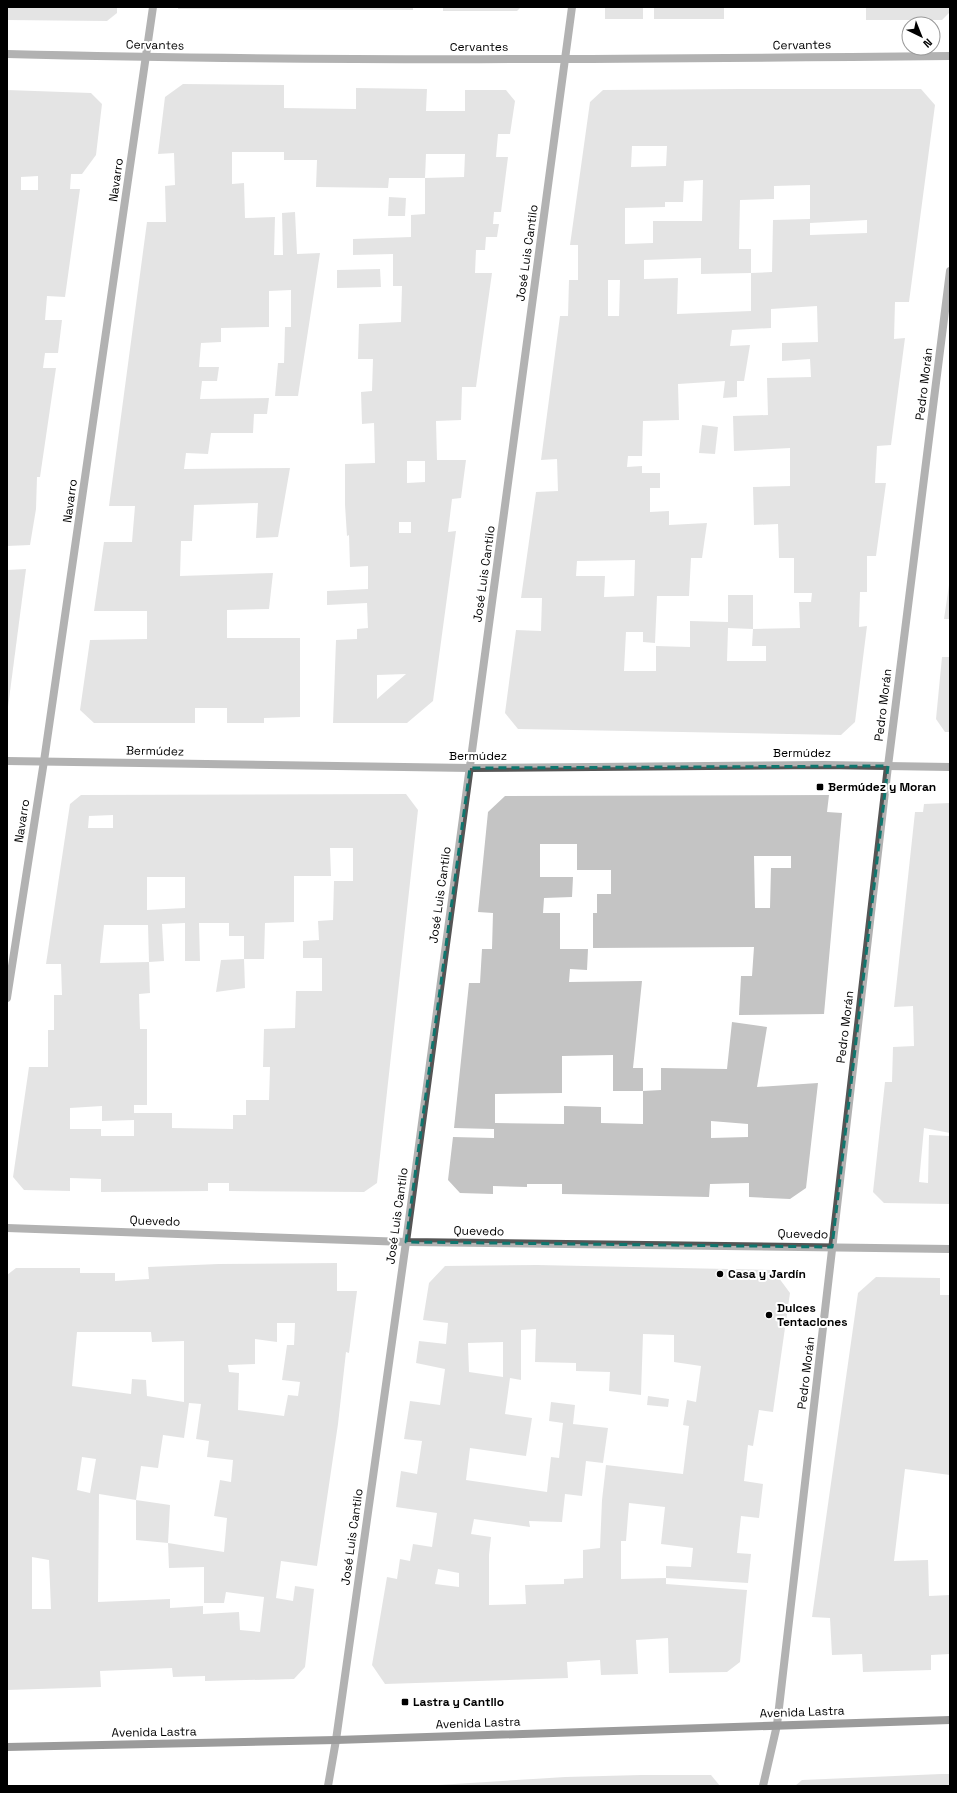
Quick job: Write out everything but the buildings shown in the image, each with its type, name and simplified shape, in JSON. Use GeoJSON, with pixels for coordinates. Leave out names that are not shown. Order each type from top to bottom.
{"type":"FeatureCollection","features":[{"type":"Feature","properties":{"kind":"main road","name":"Avenida Lastra"},"geometry":{"type":"LineString","coordinates":[[7,1747],[336,1740],[950,1720]]}},
{"type":"Feature","properties":{"kind":"street","name":"Navarro"},"geometry":{"type":"LineString","coordinates":[[7,998],[44,761],[153,7]]}},
{"type":"Feature","properties":{"kind":"street","name":"José Luis Cantilo"},"geometry":{"type":"LineString","coordinates":[[328,1786],[336,1740],[406,1242],[572,7]]}},
{"type":"Feature","properties":{"kind":"street","name":"Cervantes"},"geometry":{"type":"LineString","coordinates":[[7,54],[146,58],[566,60],[950,56]]}},
{"type":"Feature","properties":{"kind":"street","name":"Pedro Morán"},"geometry":{"type":"LineString","coordinates":[[763,1786],[778,1725],[888,766],[950,271]]}},
{"type":"Feature","properties":{"kind":"street","name":"Bermúdez"},"geometry":{"type":"LineString","coordinates":[[7,761],[470,768],[950,767]]}},
{"type":"Feature","properties":{"kind":"street","name":"Quevedo"},"geometry":{"type":"LineString","coordinates":[[7,1228],[406,1242],[832,1246],[950,1249]]}},
{"type":"Feature","properties":{"kind":"highlighted area"},"geometry":{"type":"Polygon","coordinates":[[[888,766],[832,1247],[406,1242],[470,768],[888,766]]]}},
{"type":"Feature","properties":{"kind":"place","name":"Bermúdez y Moran"},"geometry":{"type":"Point","coordinates":[820,787]}},
{"type":"Feature","properties":{"kind":"place","name":"Casa y Jardín"},"geometry":{"type":"Point","coordinates":[720,1274]}},
{"type":"Feature","properties":{"kind":"place","name":"Dulces Tentaciones"},"geometry":{"type":"Point","coordinates":[769,1315]}},
{"type":"Feature","properties":{"kind":"place","name":"Lastra y Cantilo"},"geometry":{"type":"Point","coordinates":[405,1702]}}]}
